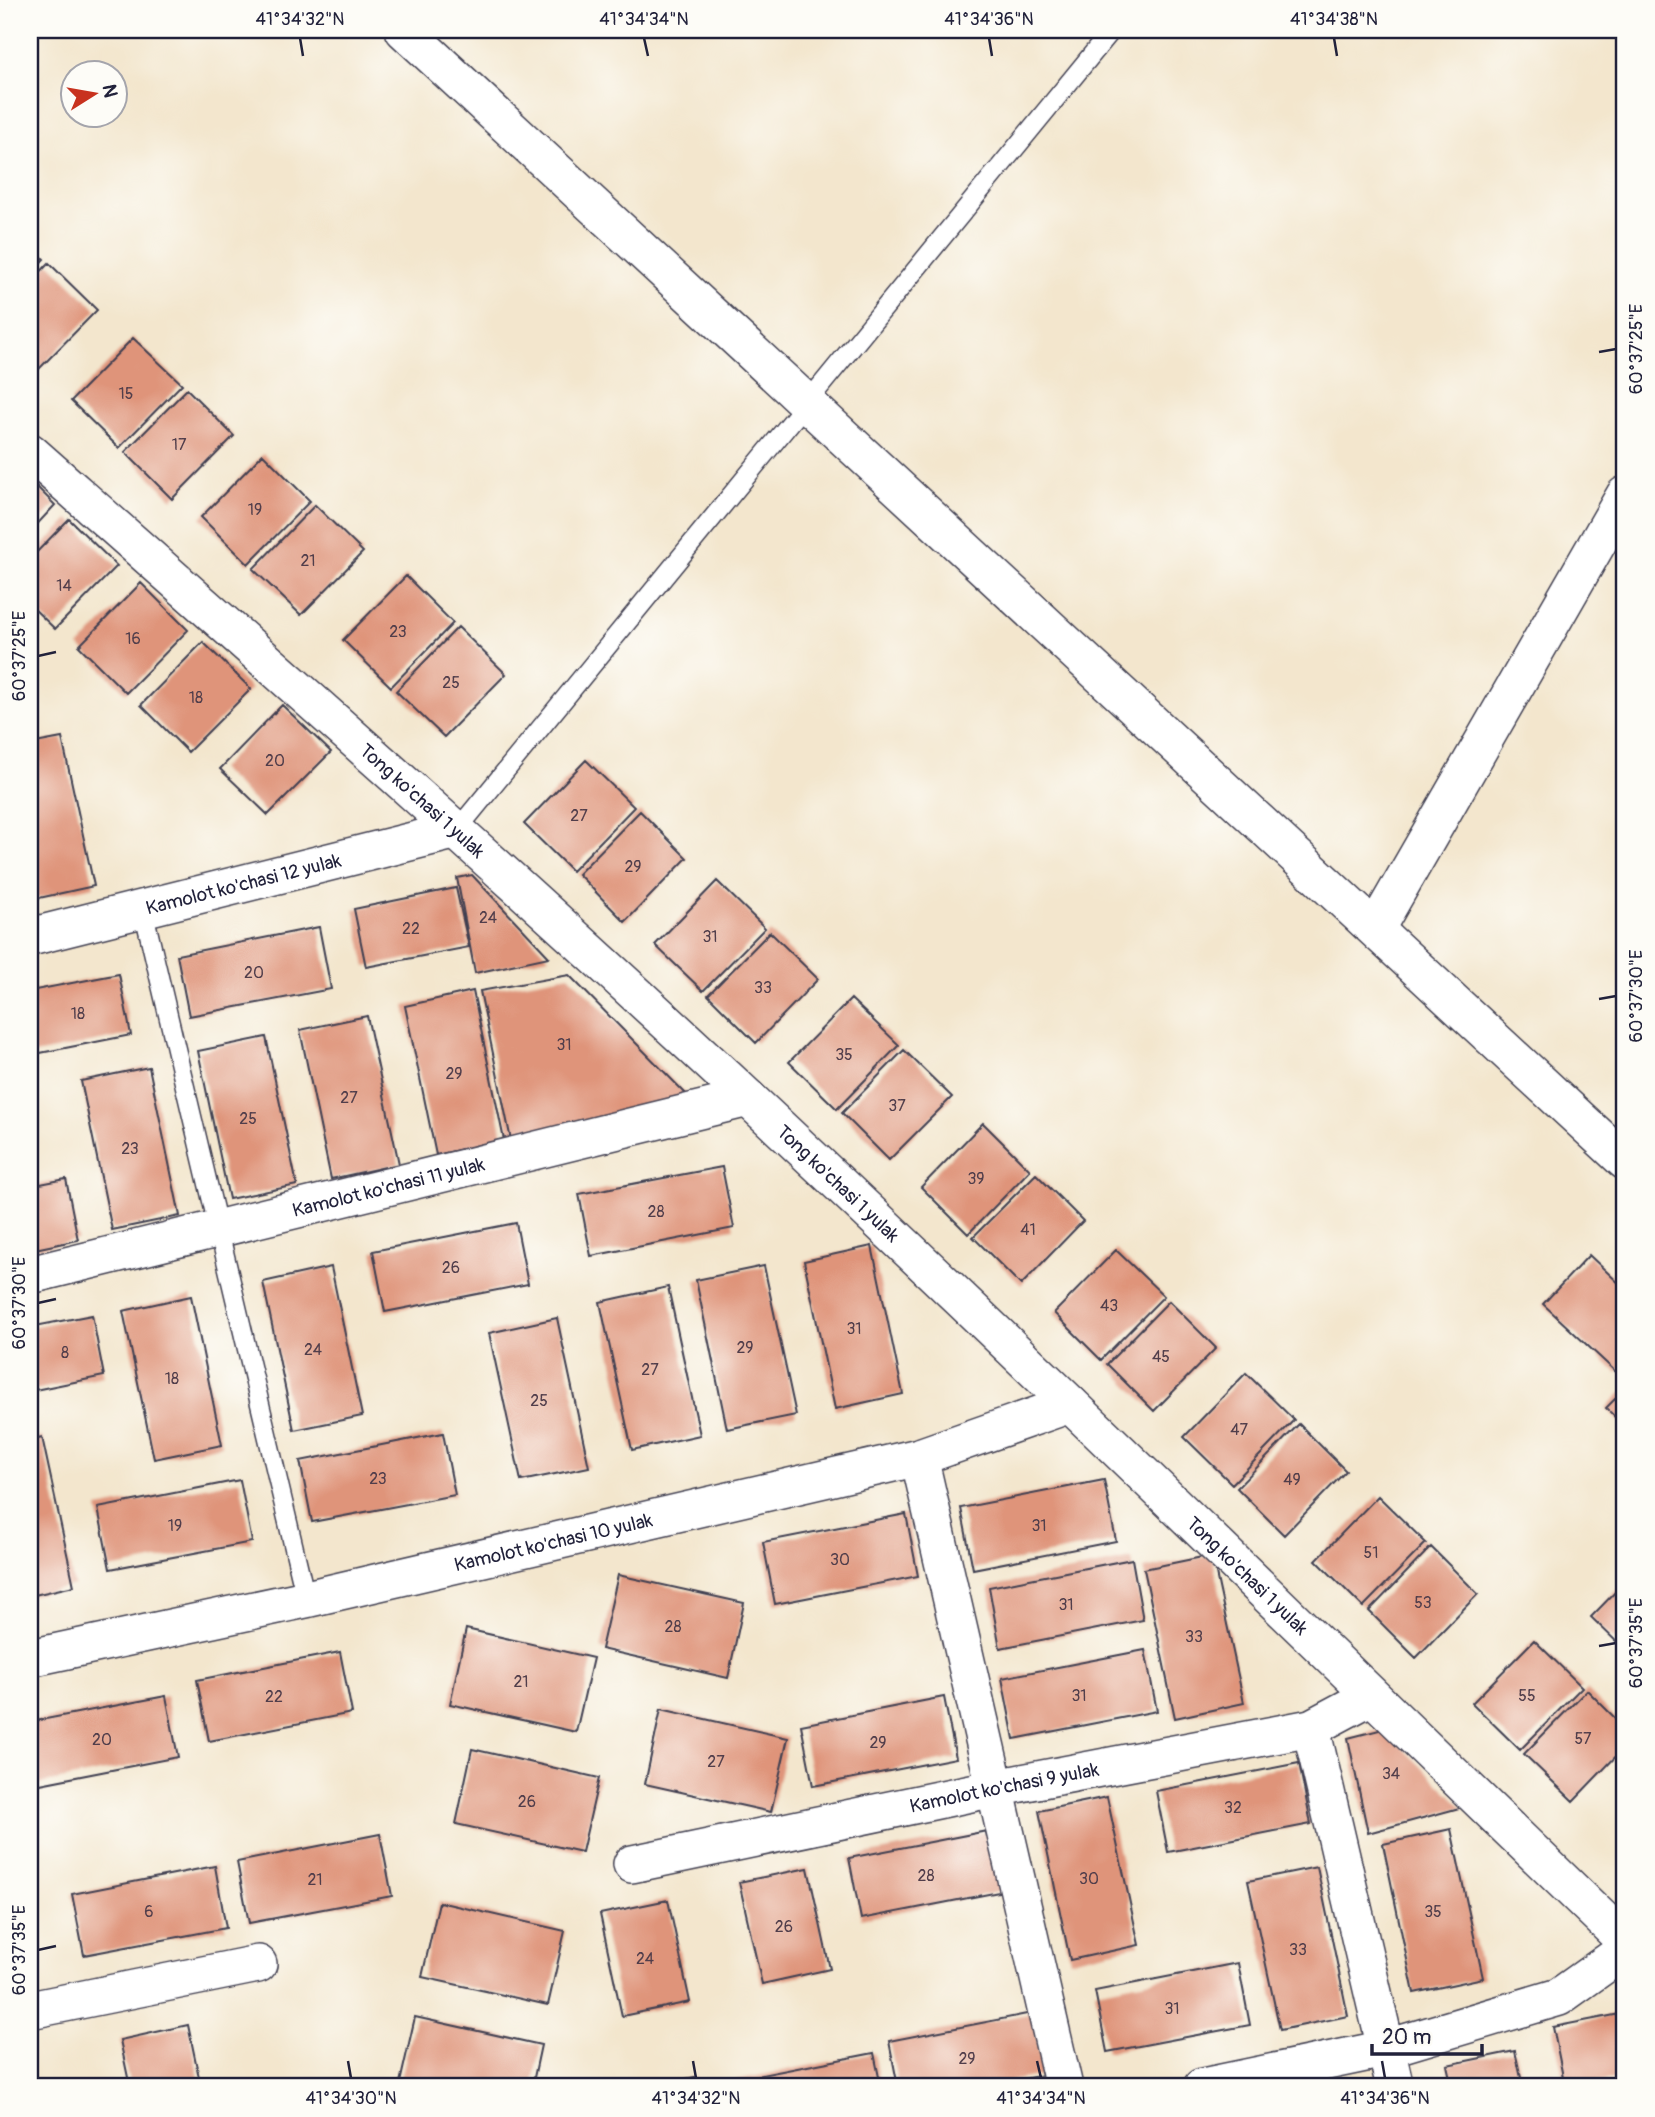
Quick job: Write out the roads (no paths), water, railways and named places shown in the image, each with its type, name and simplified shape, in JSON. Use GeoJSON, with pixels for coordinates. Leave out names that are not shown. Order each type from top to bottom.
{"type":"FeatureCollection","features":[{"type":"Feature","properties":{"kind":"street"},"geometry":{"type":"LineString","coordinates":[[404,30],[1625,1161]]}},
{"type":"Feature","properties":{"kind":"street","name":"Tong ko'chasi 1 yulak"},"geometry":{"type":"LineString","coordinates":[[30,452],[457,830],[748,1098],[1070,1404],[1625,1941]]}},
{"type":"Feature","properties":{"kind":"street"},"geometry":{"type":"LineString","coordinates":[[1376,929],[1625,495]]}},
{"type":"Feature","properties":{"kind":"street","name":"Kamolot ko'chasi 12 yulak"},"geometry":{"type":"LineString","coordinates":[[30,937],[457,830]]}},
{"type":"Feature","properties":{"kind":"street","name":"Kamolot ko'chasi 11 yulak"},"geometry":{"type":"LineString","coordinates":[[30,1275],[748,1098]]}},
{"type":"Feature","properties":{"kind":"street","name":"Kamolot ko'chasi 10 yulak"},"geometry":{"type":"LineString","coordinates":[[30,1658],[306,1599],[919,1457],[1070,1404]]}},
{"type":"Feature","properties":{"kind":"street"},"geometry":{"type":"LineString","coordinates":[[919,1457],[1064,2087]]}},
{"type":"Feature","properties":{"kind":"street","name":"Kamolot ko'chasi 9 yulak"},"geometry":{"type":"LineString","coordinates":[[632,1864],[995,1788],[1311,1728],[1371,1696]]}},
{"type":"Feature","properties":{"kind":"street"},"geometry":{"type":"LineString","coordinates":[[1311,1728],[1395,2087]]}},
{"type":"Feature","properties":{"kind":"street"},"geometry":{"type":"LineString","coordinates":[[1202,2087],[1385,2049],[1559,1997],[1625,1950]]}},
{"type":"Feature","properties":{"kind":"street"},"geometry":{"type":"LineString","coordinates":[[30,2010],[258,1964]]}},
{"type":"Feature","properties":{"kind":"lane"},"geometry":{"type":"LineString","coordinates":[[457,830],[1112,30]]}},
{"type":"Feature","properties":{"kind":"lane"},"geometry":{"type":"LineString","coordinates":[[143,909],[306,1599]]}}]}
